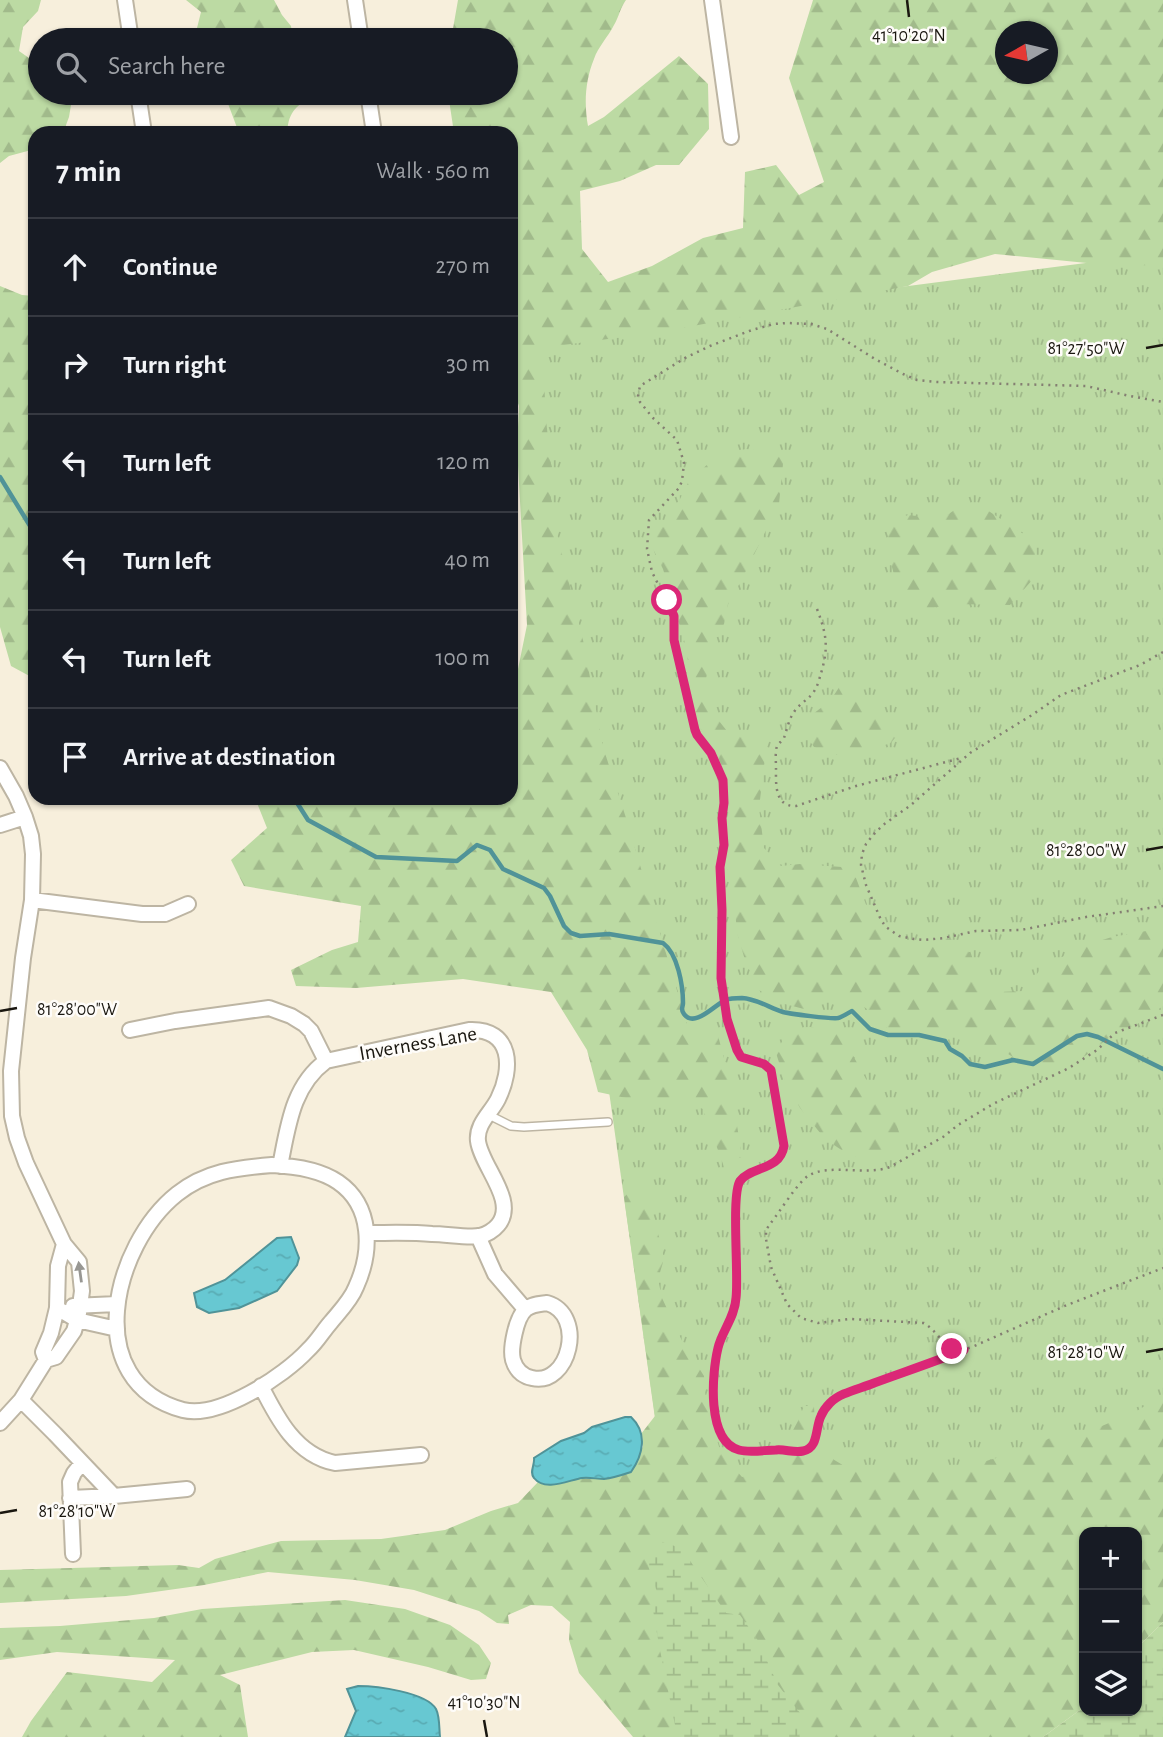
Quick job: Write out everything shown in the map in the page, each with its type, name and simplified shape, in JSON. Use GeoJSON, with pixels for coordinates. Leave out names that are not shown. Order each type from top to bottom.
{"type":"FeatureCollection","features":[{"type":"Feature","properties":{"kind":"street"},"geometry":{"type":"LineString","coordinates":[[125,0],[129,28]]}},
{"type":"Feature","properties":{"kind":"street"},"geometry":{"type":"LineString","coordinates":[[355,0],[359,28]]}},
{"type":"Feature","properties":{"kind":"street"},"geometry":{"type":"LineString","coordinates":[[712,0],[731,137]]}},
{"type":"Feature","properties":{"kind":"street"},"geometry":{"type":"LineString","coordinates":[[140,105],[143,126]]}},
{"type":"Feature","properties":{"kind":"street"},"geometry":{"type":"LineString","coordinates":[[370,105],[373,126]]}},
{"type":"Feature","properties":{"kind":"street"},"geometry":{"type":"LineString","coordinates":[[0,768],[25,817],[33,854],[32,900],[11,1071],[11,1107],[17,1138],[26,1163],[64,1244],[79,1262],[82,1292],[74,1331],[56,1357],[46,1360],[20,1400],[0,1423]]}},
{"type":"Feature","properties":{"kind":"street"},"geometry":{"type":"LineString","coordinates":[[0,825],[25,817]]}},
{"type":"Feature","properties":{"kind":"street"},"geometry":{"type":"LineString","coordinates":[[32,900],[142,914],[165,914],[188,904]]}},
{"type":"Feature","properties":{"kind":"street"},"geometry":{"type":"LineString","coordinates":[[130,1030],[175,1021],[269,1009],[291,1016],[304,1024],[311,1031],[326,1061],[315,1069],[297,1097],[280,1166]]}},
{"type":"Feature","properties":{"kind":"street","name":"Inverness Lane"},"geometry":{"type":"LineString","coordinates":[[326,1061],[469,1030],[482,1029],[500,1039],[507,1060],[503,1087],[489,1115],[480,1125],[478,1139],[480,1150],[503,1198],[503,1217],[491,1232],[478,1236]]}},
{"type":"Feature","properties":{"kind":"street"},"geometry":{"type":"LineString","coordinates":[[280,1166],[314,1172],[339,1183],[360,1208],[368,1233],[356,1288],[348,1303],[292,1366],[233,1402],[191,1412],[172,1407],[151,1394],[131,1374],[122,1356],[117,1329],[117,1304],[126,1268],[136,1243],[155,1216],[178,1193],[198,1181],[220,1171],[280,1166]]}},
{"type":"Feature","properties":{"kind":"street"},"geometry":{"type":"LineString","coordinates":[[368,1233],[478,1236],[495,1274],[525,1309]]}},
{"type":"Feature","properties":{"kind":"street"},"geometry":{"type":"LineString","coordinates":[[46,1360],[43,1352],[57,1308],[58,1266],[64,1244]]}},
{"type":"Feature","properties":{"kind":"street"},"geometry":{"type":"LineString","coordinates":[[79,1313],[117,1304]]}},
{"type":"Feature","properties":{"kind":"street"},"geometry":{"type":"LineString","coordinates":[[537,1304],[554,1305],[561,1310],[569,1325],[571,1335],[563,1362],[553,1375],[536,1379],[520,1373],[515,1367],[511,1353],[525,1309],[537,1304]]}},
{"type":"Feature","properties":{"kind":"street"},"geometry":{"type":"LineString","coordinates":[[57,1308],[79,1313],[117,1329]]}},
{"type":"Feature","properties":{"kind":"street"},"geometry":{"type":"LineString","coordinates":[[261,1386],[278,1420],[288,1433],[323,1461],[335,1463],[421,1454]]}},
{"type":"Feature","properties":{"kind":"street"},"geometry":{"type":"LineString","coordinates":[[20,1400],[114,1496]]}},
{"type":"Feature","properties":{"kind":"street"},"geometry":{"type":"LineString","coordinates":[[73,1554],[70,1482],[82,1463]]}},
{"type":"Feature","properties":{"kind":"street"},"geometry":{"type":"LineString","coordinates":[[70,1499],[187,1489]]}},
{"type":"Feature","properties":{"kind":"lane"},"geometry":{"type":"LineString","coordinates":[[489,1115],[511,1126],[524,1127],[608,1122]]}},
{"type":"Feature","properties":{"kind":"path"},"geometry":{"type":"LineString","coordinates":[[1163,402],[1086,386],[917,380],[875,359],[827,329],[799,323],[774,324],[710,346],[640,386],[638,396],[653,418],[677,440],[684,463],[679,488],[649,520],[647,549],[652,572],[674,616],[674,640],[695,730],[711,753],[723,780],[721,978],[726,1014],[741,1057],[764,1064],[771,1070],[784,1146],[779,1158],[741,1180],[737,1190],[736,1298],[733,1315],[718,1346],[713,1398],[716,1421],[725,1440],[740,1451],[784,1449],[801,1452],[809,1449],[815,1440],[821,1416],[832,1401],[842,1395],[964,1350],[1067,1305],[1163,1268]]}},
{"type":"Feature","properties":{"kind":"path"},"geometry":{"type":"LineString","coordinates":[[817,609],[827,646],[815,692],[793,713],[782,741],[777,746],[778,797],[790,806],[796,806],[856,786],[965,757]]}},
{"type":"Feature","properties":{"kind":"path"},"geometry":{"type":"LineString","coordinates":[[1163,652],[1140,665],[1061,695],[965,757],[911,805],[883,825],[866,844],[862,854],[863,875],[870,899],[886,927],[899,936],[923,940],[976,931],[1021,930],[1163,906]]}},
{"type":"Feature","properties":{"kind":"path"},"geometry":{"type":"LineString","coordinates":[[964,1350],[952,1349],[923,1323],[850,1320],[818,1323],[801,1318],[787,1304],[776,1280],[768,1253],[766,1230],[806,1177],[824,1171],[866,1171],[890,1167],[993,1104],[1069,1068],[1097,1050],[1114,1034],[1163,1015]]}},
{"type":"Feature","properties":{"kind":"green space"},"geometry":{"type":"Polygon","coordinates":[[[0,0],[41,0],[38,11],[23,27],[19,51],[28,57],[28,105],[71,105],[69,117],[66,126],[28,126],[28,151],[9,156],[0,163],[0,0]]]}},
{"type":"Feature","properties":{"kind":"green space"},"geometry":{"type":"Polygon","coordinates":[[[186,0],[274,0],[291,28],[197,28],[201,12],[186,0]]]}},
{"type":"Feature","properties":{"kind":"green space"},"geometry":{"type":"Polygon","coordinates":[[[458,0],[626,0],[591,67],[586,92],[588,126],[604,117],[679,56],[708,84],[709,129],[679,165],[656,165],[620,181],[580,191],[582,249],[608,282],[652,266],[703,238],[743,228],[745,172],[776,165],[799,195],[824,182],[789,78],[813,0],[1163,0],[1163,266],[1087,263],[995,254],[932,272],[908,286],[536,352],[544,380],[551,464],[551,509],[583,640],[603,747],[691,1038],[716,1028],[730,1081],[742,1157],[733,1160],[727,1175],[703,1109],[678,1099],[640,1101],[598,1092],[587,1050],[551,992],[463,979],[356,988],[296,986],[291,970],[332,950],[358,942],[361,906],[244,886],[231,860],[267,828],[258,805],[518,805],[518,669],[527,625],[518,466],[518,126],[453,126],[450,105],[518,105],[518,28],[453,28],[458,0]]]}},
{"type":"Feature","properties":{"kind":"green space"},"geometry":{"type":"Polygon","coordinates":[[[228,105],[299,105],[292,113],[288,126],[236,126],[228,105]]]}},
{"type":"Feature","properties":{"kind":"green space"},"geometry":{"type":"Polygon","coordinates":[[[1163,253],[1163,1469],[671,1532],[587,935],[518,337],[1163,253]]]}},
{"type":"Feature","properties":{"kind":"green space"},"geometry":{"type":"Polygon","coordinates":[[[0,286],[28,295],[28,675],[11,666],[0,627],[0,286]]]}},
{"type":"Feature","properties":{"kind":"green space"},"geometry":{"type":"Polygon","coordinates":[[[746,449],[784,454],[779,504],[728,604],[724,624],[713,643],[706,679],[715,716],[731,736],[768,733],[759,808],[764,848],[781,866],[800,864],[842,867],[856,878],[871,918],[891,939],[915,944],[944,938],[962,942],[998,992],[1025,991],[1039,971],[1083,946],[1112,937],[1163,928],[1163,1006],[1136,1025],[1114,1034],[1069,1068],[1044,1077],[1005,1052],[983,1054],[959,1031],[888,1029],[850,997],[828,999],[804,1009],[777,1002],[759,990],[745,960],[737,933],[733,886],[726,866],[729,826],[726,776],[715,750],[692,716],[687,650],[663,569],[650,543],[672,515],[688,483],[715,457],[746,449]]]}},
{"type":"Feature","properties":{"kind":"green space"},"geometry":{"type":"Polygon","coordinates":[[[962,505],[981,506],[1025,535],[1035,550],[1034,578],[1010,605],[952,604],[928,609],[902,603],[887,549],[889,522],[908,515],[941,519],[962,505]]]}},
{"type":"Feature","properties":{"kind":"green space"},"geometry":{"type":"Polygon","coordinates":[[[844,680],[859,699],[893,717],[901,730],[891,743],[857,754],[834,755],[814,747],[804,733],[809,717],[830,701],[844,680]]]}},
{"type":"Feature","properties":{"kind":"green space"},"geometry":{"type":"Polygon","coordinates":[[[810,1027],[841,1034],[866,1079],[894,1116],[902,1142],[887,1157],[852,1157],[825,1139],[800,1108],[785,1081],[776,1053],[788,1030],[810,1027]]]}},
{"type":"Feature","properties":{"kind":"green space"},"geometry":{"type":"Polygon","coordinates":[[[643,1186],[660,1240],[664,1259],[658,1279],[662,1298],[683,1343],[704,1376],[706,1404],[721,1453],[742,1477],[772,1469],[804,1406],[814,1406],[816,1449],[846,1467],[904,1472],[986,1461],[1028,1449],[1054,1436],[1090,1431],[1135,1412],[1163,1395],[1163,1622],[1142,1643],[1142,1527],[1079,1527],[1079,1711],[1043,1737],[633,1737],[579,1673],[569,1640],[570,1622],[552,1606],[531,1605],[508,1615],[509,1624],[497,1623],[479,1611],[414,1590],[355,1580],[268,1572],[204,1585],[126,1596],[0,1603],[0,1570],[178,1565],[199,1568],[215,1559],[281,1541],[381,1539],[445,1530],[518,1503],[538,1482],[550,1485],[582,1478],[606,1479],[643,1447],[641,1434],[655,1416],[624,1197],[635,1187],[643,1186]]]}},
{"type":"Feature","properties":{"kind":"green space"},"geometry":{"type":"Polygon","coordinates":[[[668,1542],[684,1552],[726,1613],[740,1615],[757,1639],[778,1685],[800,1713],[803,1727],[799,1737],[681,1737],[675,1725],[653,1610],[657,1592],[646,1559],[652,1544],[668,1542]]]}},
{"type":"Feature","properties":{"kind":"green space"},"geometry":{"type":"Polygon","coordinates":[[[345,1600],[405,1609],[450,1625],[479,1645],[491,1663],[486,1679],[471,1680],[354,1650],[312,1652],[220,1675],[240,1685],[248,1737],[22,1737],[67,1672],[152,1682],[175,1660],[57,1652],[0,1660],[0,1628],[60,1626],[154,1618],[202,1609],[345,1600]]]}},
{"type":"Feature","properties":{"kind":"green space"},"geometry":{"type":"Polygon","coordinates":[[[1163,1622],[1163,1737],[1043,1737],[1079,1711],[1079,1716],[1142,1716],[1142,1643],[1163,1622]]]}},
{"type":"Feature","properties":{"kind":"water"},"geometry":{"type":"Polygon","coordinates":[[[291,1237],[299,1258],[297,1265],[277,1291],[239,1308],[209,1313],[197,1307],[194,1293],[225,1280],[277,1238],[291,1237]]]}},
{"type":"Feature","properties":{"kind":"water"},"geometry":{"type":"Polygon","coordinates":[[[631,1417],[642,1437],[641,1451],[631,1472],[607,1479],[582,1478],[551,1485],[534,1478],[534,1458],[561,1441],[584,1433],[592,1427],[631,1417]]]}},
{"type":"Feature","properties":{"kind":"water"},"geometry":{"type":"Polygon","coordinates":[[[358,1686],[400,1691],[431,1703],[439,1719],[440,1737],[345,1737],[356,1711],[347,1689],[358,1686]]]}},
{"type":"Feature","properties":{"kind":"waterway"},"geometry":{"type":"LineString","coordinates":[[0,477],[28,523]]}},
{"type":"Feature","properties":{"kind":"waterway"},"geometry":{"type":"LineString","coordinates":[[298,805],[308,820],[376,857],[457,861],[477,845],[490,850],[503,869],[544,888],[564,926],[571,933],[580,936],[609,934],[663,943],[676,962],[682,988],[682,1011],[689,1018],[699,1017],[722,1002],[736,998],[753,1000],[783,1012],[810,1016],[838,1018],[852,1011],[870,1029],[888,1035],[919,1035],[945,1041],[950,1049],[970,1064],[985,1067],[1013,1060],[1033,1064],[1077,1036],[1087,1034],[1163,1069]]}},
{"type":"Feature","properties":{"kind":"route"},"geometry":{"type":"LineString","coordinates":[[667,600],[674,616],[674,640],[695,730],[711,753],[723,780],[724,845],[720,867],[721,978],[727,1019],[741,1057],[764,1064],[771,1070],[784,1146],[783,1152],[774,1163],[741,1180],[737,1190],[736,1298],[733,1315],[718,1346],[713,1398],[720,1430],[725,1440],[740,1451],[784,1449],[801,1452],[813,1445],[821,1416],[832,1401],[895,1374],[964,1350],[952,1349]]}}]}
